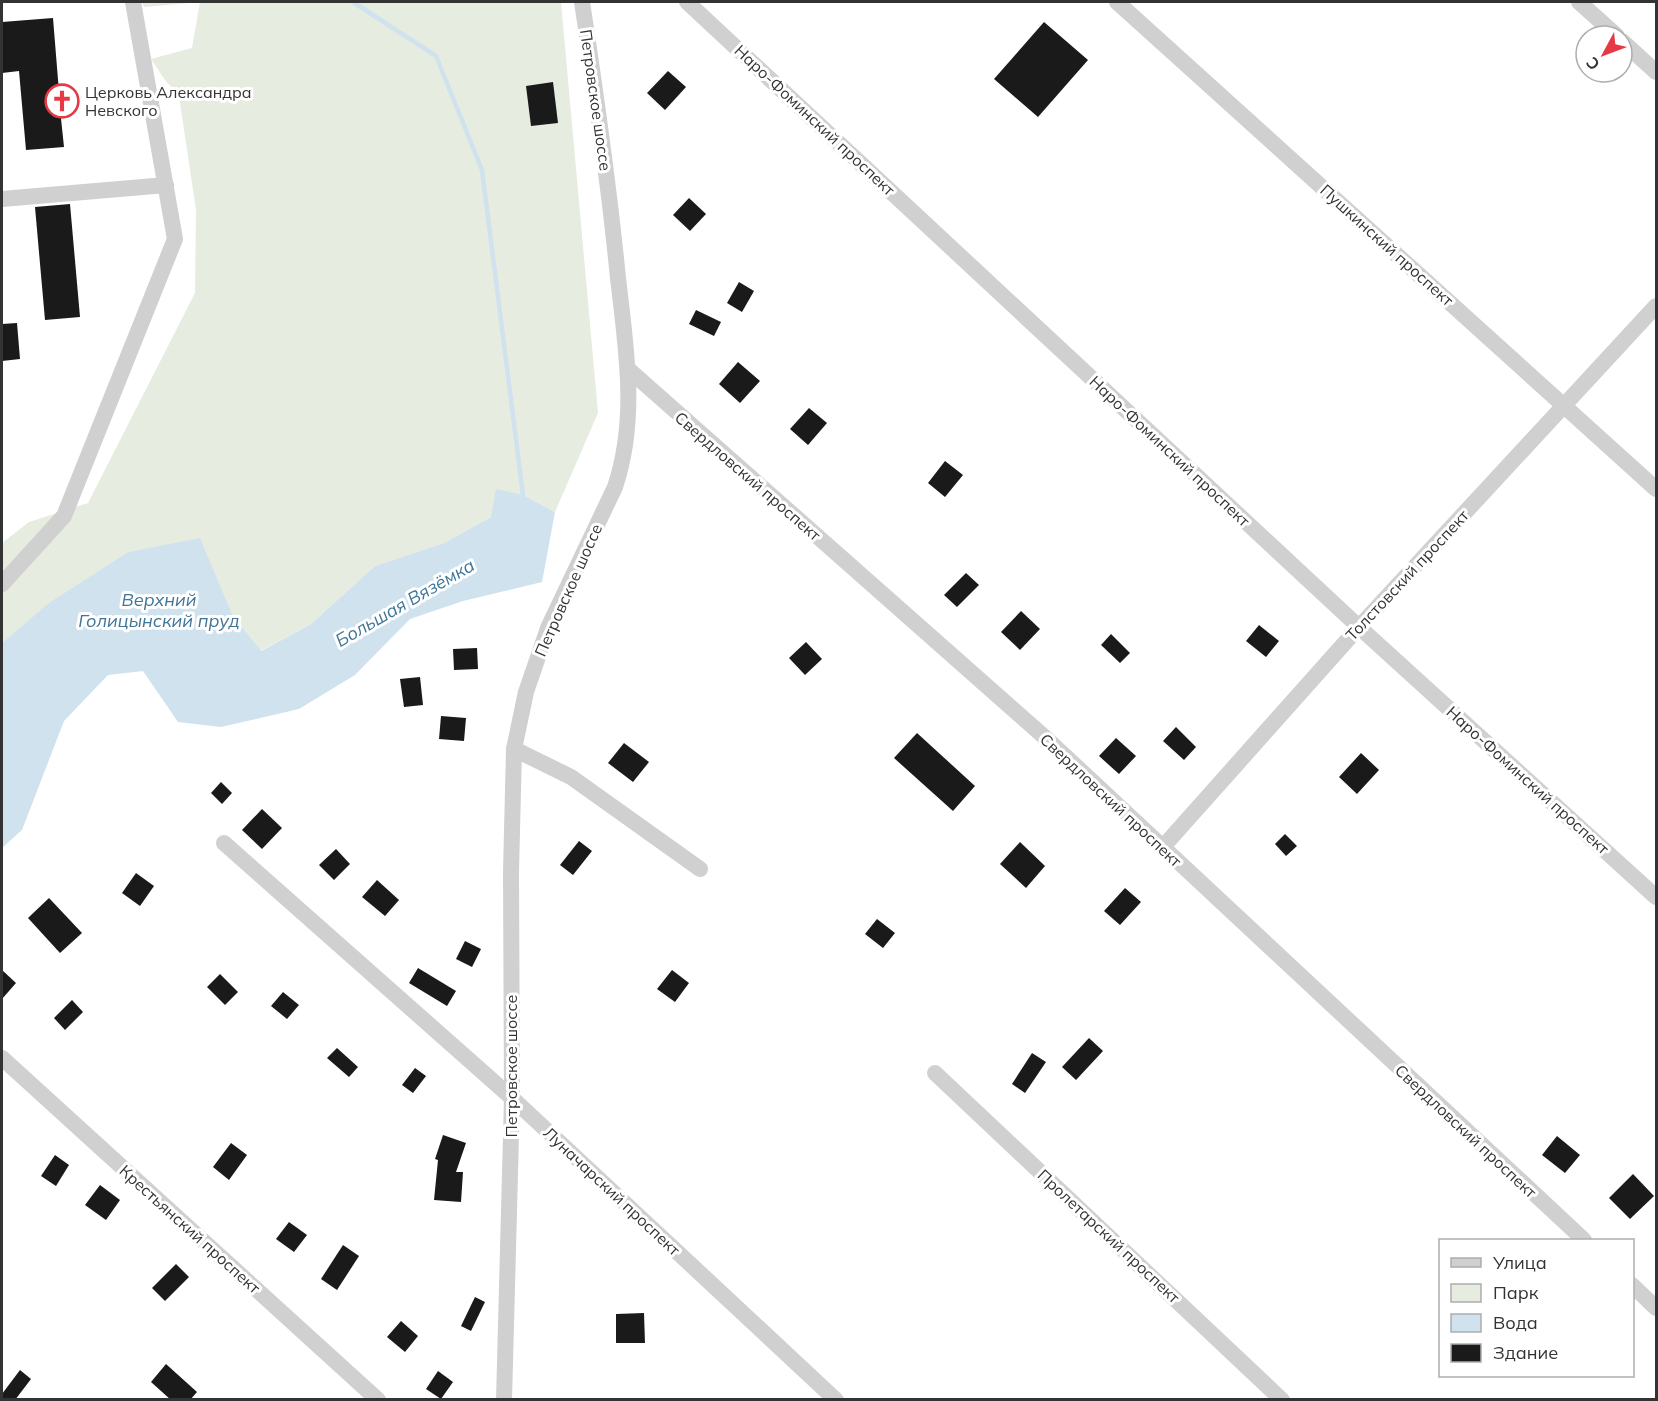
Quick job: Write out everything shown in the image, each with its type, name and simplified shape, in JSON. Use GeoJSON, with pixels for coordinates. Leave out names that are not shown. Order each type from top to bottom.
{"type":"FeatureCollection","features":[{"type":"Feature","properties":{"kind":"street"},"geometry":{"type":"LineString","coordinates":[[2,584],[64,516],[175,239],[133,2]]}},
{"type":"Feature","properties":{"kind":"street","name":"Петровское шоссе"},"geometry":{"type":"LineString","coordinates":[[504,1400],[512,1098],[511,872],[514,749],[526,692],[548,628],[622,468],[629,410],[628,369],[610,192],[582,2]]}},
{"type":"Feature","properties":{"kind":"street","name":"Наро-Фоминский проспект"},"geometry":{"type":"LineString","coordinates":[[687,2],[1359,627],[1656,897]]}},
{"type":"Feature","properties":{"kind":"street","name":"Пушкинский проспект"},"geometry":{"type":"LineString","coordinates":[[1117,2],[1656,489]]}},
{"type":"Feature","properties":{"kind":"street"},"geometry":{"type":"LineString","coordinates":[[1579,2],[1604,24]]}},
{"type":"Feature","properties":{"kind":"street"},"geometry":{"type":"LineString","coordinates":[[1634,52],[1656,72]]}},
{"type":"Feature","properties":{"kind":"street"},"geometry":{"type":"LineString","coordinates":[[2,199],[166,185]]}},
{"type":"Feature","properties":{"kind":"street","name":"Толстовский проспект"},"geometry":{"type":"LineString","coordinates":[[1162,848],[1359,627],[1656,306]]}},
{"type":"Feature","properties":{"kind":"street","name":"Свердловский проспект"},"geometry":{"type":"LineString","coordinates":[[628,369],[1049,741],[1583,1239]]}},
{"type":"Feature","properties":{"kind":"street"},"geometry":{"type":"LineString","coordinates":[[514,749],[571,777],[700,869]]}},
{"type":"Feature","properties":{"kind":"street","name":"Луначарский проспект"},"geometry":{"type":"LineString","coordinates":[[224,843],[512,1098],[836,1400]]}},
{"type":"Feature","properties":{"kind":"street","name":"Крестьянский проспект"},"geometry":{"type":"LineString","coordinates":[[2,1059],[378,1400]]}},
{"type":"Feature","properties":{"kind":"street","name":"Пролетарский проспект"},"geometry":{"type":"LineString","coordinates":[[935,1073],[1282,1400]]}},
{"type":"Feature","properties":{"kind":"street"},"geometry":{"type":"LineString","coordinates":[[1634,1287],[1656,1308]]}},
{"type":"Feature","properties":{"kind":"green space"},"geometry":{"type":"Polygon","coordinates":[[[143,2],[200,2],[144,7],[143,2]]]}},
{"type":"Feature","properties":{"kind":"green space"},"geometry":{"type":"Polygon","coordinates":[[[200,2],[561,2],[598,413],[555,512],[523,495],[491,517],[444,543],[375,566],[311,624],[260,651],[233,616],[200,539],[128,552],[50,603],[2,643],[2,543],[29,522],[88,503],[195,293],[196,210],[179,96],[151,59],[192,48],[200,2]]]}},
{"type":"Feature","properties":{"kind":"water","name":"Верхний Голицынский пруд"},"geometry":{"type":"Polygon","coordinates":[[[496,489],[523,495],[555,512],[542,582],[463,601],[410,619],[355,675],[299,709],[221,727],[178,722],[143,671],[108,675],[64,721],[22,830],[2,848],[2,643],[49,603],[128,552],[200,538],[233,616],[261,651],[311,624],[375,566],[444,543],[491,517],[496,489]]]}},
{"type":"Feature","properties":{"kind":"building"},"geometry":{"type":"Polygon","coordinates":[[[53,18],[59,92],[65,92],[66,109],[60,109],[64,147],[26,150],[19,71],[2,73],[2,22],[53,18]]]}},
{"type":"Feature","properties":{"kind":"building"},"geometry":{"type":"Polygon","coordinates":[[[1044,22],[1088,60],[1038,117],[994,79],[1044,22]]]}},
{"type":"Feature","properties":{"kind":"building"},"geometry":{"type":"Polygon","coordinates":[[[668,71],[686,87],[665,110],[647,93],[668,71]]]}},
{"type":"Feature","properties":{"kind":"building"},"geometry":{"type":"Polygon","coordinates":[[[553,82],[558,123],[531,126],[526,86],[553,82]]]}},
{"type":"Feature","properties":{"kind":"building"},"geometry":{"type":"Polygon","coordinates":[[[689,198],[706,214],[690,231],[673,215],[689,198]]]}},
{"type":"Feature","properties":{"kind":"building"},"geometry":{"type":"Polygon","coordinates":[[[70,204],[80,317],[45,320],[35,207],[70,204]]]}},
{"type":"Feature","properties":{"kind":"building"},"geometry":{"type":"Polygon","coordinates":[[[739,282],[754,291],[742,312],[727,303],[739,282]]]}},
{"type":"Feature","properties":{"kind":"building"},"geometry":{"type":"Polygon","coordinates":[[[696,310],[721,322],[714,336],[689,324],[696,310]]]}},
{"type":"Feature","properties":{"kind":"building"},"geometry":{"type":"Polygon","coordinates":[[[17,323],[20,359],[2,361],[2,324],[17,323]]]}},
{"type":"Feature","properties":{"kind":"building"},"geometry":{"type":"Polygon","coordinates":[[[738,362],[760,381],[740,403],[719,384],[738,362]]]}},
{"type":"Feature","properties":{"kind":"building"},"geometry":{"type":"Polygon","coordinates":[[[809,408],[827,423],[808,445],[790,429],[809,408]]]}},
{"type":"Feature","properties":{"kind":"building"},"geometry":{"type":"Polygon","coordinates":[[[945,461],[963,475],[945,497],[928,483],[945,461]]]}},
{"type":"Feature","properties":{"kind":"building"},"geometry":{"type":"Polygon","coordinates":[[[966,573],[979,585],[957,607],[944,595],[966,573]]]}},
{"type":"Feature","properties":{"kind":"building"},"geometry":{"type":"Polygon","coordinates":[[[1021,611],[1040,629],[1020,650],[1001,632],[1021,611]]]}},
{"type":"Feature","properties":{"kind":"building"},"geometry":{"type":"Polygon","coordinates":[[[1259,625],[1279,641],[1266,657],[1246,641],[1259,625]]]}},
{"type":"Feature","properties":{"kind":"building"},"geometry":{"type":"Polygon","coordinates":[[[1111,634],[1130,653],[1120,663],[1101,645],[1111,634]]]}},
{"type":"Feature","properties":{"kind":"building"},"geometry":{"type":"Polygon","coordinates":[[[806,642],[822,659],[805,675],[789,658],[806,642]]]}},
{"type":"Feature","properties":{"kind":"building"},"geometry":{"type":"Polygon","coordinates":[[[477,648],[478,669],[454,670],[453,649],[477,648]]]}},
{"type":"Feature","properties":{"kind":"building"},"geometry":{"type":"Polygon","coordinates":[[[420,677],[423,705],[404,707],[400,679],[420,677]]]}},
{"type":"Feature","properties":{"kind":"building"},"geometry":{"type":"Polygon","coordinates":[[[441,716],[466,718],[464,741],[439,739],[441,716]]]}},
{"type":"Feature","properties":{"kind":"building"},"geometry":{"type":"Polygon","coordinates":[[[1176,727],[1196,747],[1184,760],[1163,741],[1176,727]]]}},
{"type":"Feature","properties":{"kind":"building"},"geometry":{"type":"Polygon","coordinates":[[[917,733],[975,786],[953,811],[894,758],[917,733]]]}},
{"type":"Feature","properties":{"kind":"building"},"geometry":{"type":"Polygon","coordinates":[[[1116,738],[1136,756],[1119,774],[1099,756],[1116,738]]]}},
{"type":"Feature","properties":{"kind":"building"},"geometry":{"type":"Polygon","coordinates":[[[624,743],[649,762],[633,782],[608,763],[624,743]]]}},
{"type":"Feature","properties":{"kind":"building"},"geometry":{"type":"Polygon","coordinates":[[[1361,753],[1379,770],[1357,794],[1339,777],[1361,753]]]}},
{"type":"Feature","properties":{"kind":"building"},"geometry":{"type":"Polygon","coordinates":[[[221,782],[232,793],[222,804],[211,793],[221,782]]]}},
{"type":"Feature","properties":{"kind":"building"},"geometry":{"type":"Polygon","coordinates":[[[262,809],[282,828],[262,849],[242,830],[262,809]]]}},
{"type":"Feature","properties":{"kind":"building"},"geometry":{"type":"Polygon","coordinates":[[[1285,834],[1297,846],[1286,856],[1275,844],[1285,834]]]}},
{"type":"Feature","properties":{"kind":"building"},"geometry":{"type":"Polygon","coordinates":[[[579,841],[592,851],[573,875],[560,865],[579,841]]]}},
{"type":"Feature","properties":{"kind":"building"},"geometry":{"type":"Polygon","coordinates":[[[1020,842],[1045,866],[1026,888],[1000,864],[1020,842]]]}},
{"type":"Feature","properties":{"kind":"building"},"geometry":{"type":"Polygon","coordinates":[[[336,849],[350,864],[334,880],[319,865],[336,849]]]}},
{"type":"Feature","properties":{"kind":"building"},"geometry":{"type":"Polygon","coordinates":[[[136,873],[154,886],[140,906],[122,893],[136,873]]]}},
{"type":"Feature","properties":{"kind":"building"},"geometry":{"type":"Polygon","coordinates":[[[377,880],[399,900],[385,916],[362,897],[377,880]]]}},
{"type":"Feature","properties":{"kind":"building"},"geometry":{"type":"Polygon","coordinates":[[[1125,888],[1141,902],[1120,925],[1104,911],[1125,888]]]}},
{"type":"Feature","properties":{"kind":"building"},"geometry":{"type":"Polygon","coordinates":[[[49,898],[82,933],[60,953],[28,918],[49,898]]]}},
{"type":"Feature","properties":{"kind":"building"},"geometry":{"type":"Polygon","coordinates":[[[877,919],[895,933],[883,948],[865,934],[877,919]]]}},
{"type":"Feature","properties":{"kind":"building"},"geometry":{"type":"Polygon","coordinates":[[[465,941],[481,949],[472,967],[456,959],[465,941]]]}},
{"type":"Feature","properties":{"kind":"building"},"geometry":{"type":"Polygon","coordinates":[[[418,968],[456,991],[447,1006],[409,983],[418,968]]]}},
{"type":"Feature","properties":{"kind":"building"},"geometry":{"type":"Polygon","coordinates":[[[2,970],[16,983],[2,999],[2,970]]]}},
{"type":"Feature","properties":{"kind":"building"},"geometry":{"type":"Polygon","coordinates":[[[672,970],[689,983],[675,1002],[657,989],[672,970]]]}},
{"type":"Feature","properties":{"kind":"building"},"geometry":{"type":"Polygon","coordinates":[[[220,974],[238,992],[225,1005],[207,987],[220,974]]]}},
{"type":"Feature","properties":{"kind":"building"},"geometry":{"type":"Polygon","coordinates":[[[283,992],[299,1005],[287,1019],[271,1006],[283,992]]]}},
{"type":"Feature","properties":{"kind":"building"},"geometry":{"type":"Polygon","coordinates":[[[72,1000],[83,1012],[65,1030],[54,1018],[72,1000]]]}},
{"type":"Feature","properties":{"kind":"building"},"geometry":{"type":"Polygon","coordinates":[[[1089,1038],[1103,1051],[1076,1080],[1062,1067],[1089,1038]]]}},
{"type":"Feature","properties":{"kind":"building"},"geometry":{"type":"Polygon","coordinates":[[[337,1048],[358,1067],[349,1077],[327,1058],[337,1048]]]}},
{"type":"Feature","properties":{"kind":"building"},"geometry":{"type":"Polygon","coordinates":[[[1032,1053],[1046,1062],[1025,1093],[1012,1084],[1032,1053]]]}},
{"type":"Feature","properties":{"kind":"building"},"geometry":{"type":"Polygon","coordinates":[[[415,1068],[426,1076],[413,1093],[402,1085],[415,1068]]]}},
{"type":"Feature","properties":{"kind":"building"},"geometry":{"type":"Polygon","coordinates":[[[443,1135],[466,1143],[456,1172],[463,1172],[461,1202],[434,1200],[438,1160],[435,1159],[443,1135]]]}},
{"type":"Feature","properties":{"kind":"building"},"geometry":{"type":"Polygon","coordinates":[[[1557,1136],[1580,1155],[1565,1173],[1542,1155],[1557,1136]]]}},
{"type":"Feature","properties":{"kind":"building"},"geometry":{"type":"Polygon","coordinates":[[[231,1143],[247,1155],[229,1180],[213,1167],[231,1143]]]}},
{"type":"Feature","properties":{"kind":"building"},"geometry":{"type":"Polygon","coordinates":[[[55,1155],[69,1165],[56,1186],[41,1176],[55,1155]]]}},
{"type":"Feature","properties":{"kind":"building"},"geometry":{"type":"Polygon","coordinates":[[[1633,1174],[1654,1196],[1630,1219],[1609,1198],[1633,1174]]]}},
{"type":"Feature","properties":{"kind":"building"},"geometry":{"type":"Polygon","coordinates":[[[100,1185],[120,1200],[106,1220],[85,1205],[100,1185]]]}},
{"type":"Feature","properties":{"kind":"building"},"geometry":{"type":"Polygon","coordinates":[[[289,1222],[307,1235],[294,1252],[276,1239],[289,1222]]]}},
{"type":"Feature","properties":{"kind":"building"},"geometry":{"type":"Polygon","coordinates":[[[343,1245],[359,1256],[337,1290],[321,1279],[343,1245]]]}},
{"type":"Feature","properties":{"kind":"building"},"geometry":{"type":"Polygon","coordinates":[[[176,1264],[189,1277],[165,1301],[152,1288],[176,1264]]]}},
{"type":"Feature","properties":{"kind":"building"},"geometry":{"type":"Polygon","coordinates":[[[475,1297],[485,1302],[471,1331],[461,1326],[475,1297]]]}},
{"type":"Feature","properties":{"kind":"building"},"geometry":{"type":"Polygon","coordinates":[[[644,1313],[645,1343],[616,1343],[616,1314],[644,1313]]]}},
{"type":"Feature","properties":{"kind":"building"},"geometry":{"type":"Polygon","coordinates":[[[401,1321],[418,1336],[405,1352],[387,1337],[401,1321]]]}},
{"type":"Feature","properties":{"kind":"building"},"geometry":{"type":"Polygon","coordinates":[[[166,1364],[197,1392],[190,1400],[171,1400],[151,1382],[166,1364]]]}},
{"type":"Feature","properties":{"kind":"building"},"geometry":{"type":"Polygon","coordinates":[[[20,1370],[31,1379],[15,1400],[2,1400],[2,1394],[20,1370]]]}},
{"type":"Feature","properties":{"kind":"building"},"geometry":{"type":"Polygon","coordinates":[[[438,1371],[453,1382],[441,1399],[426,1389],[438,1371]]]}},
{"type":"Feature","properties":{"kind":"waterway","name":"Большая Вязёмка"},"geometry":{"type":"LineString","coordinates":[[353,2],[436,56],[482,170],[523,495]]}},
{"type":"Feature","properties":{"kind":"place","name":"Церковь Александра Невского"},"geometry":{"type":"Point","coordinates":[62,101]}}]}
